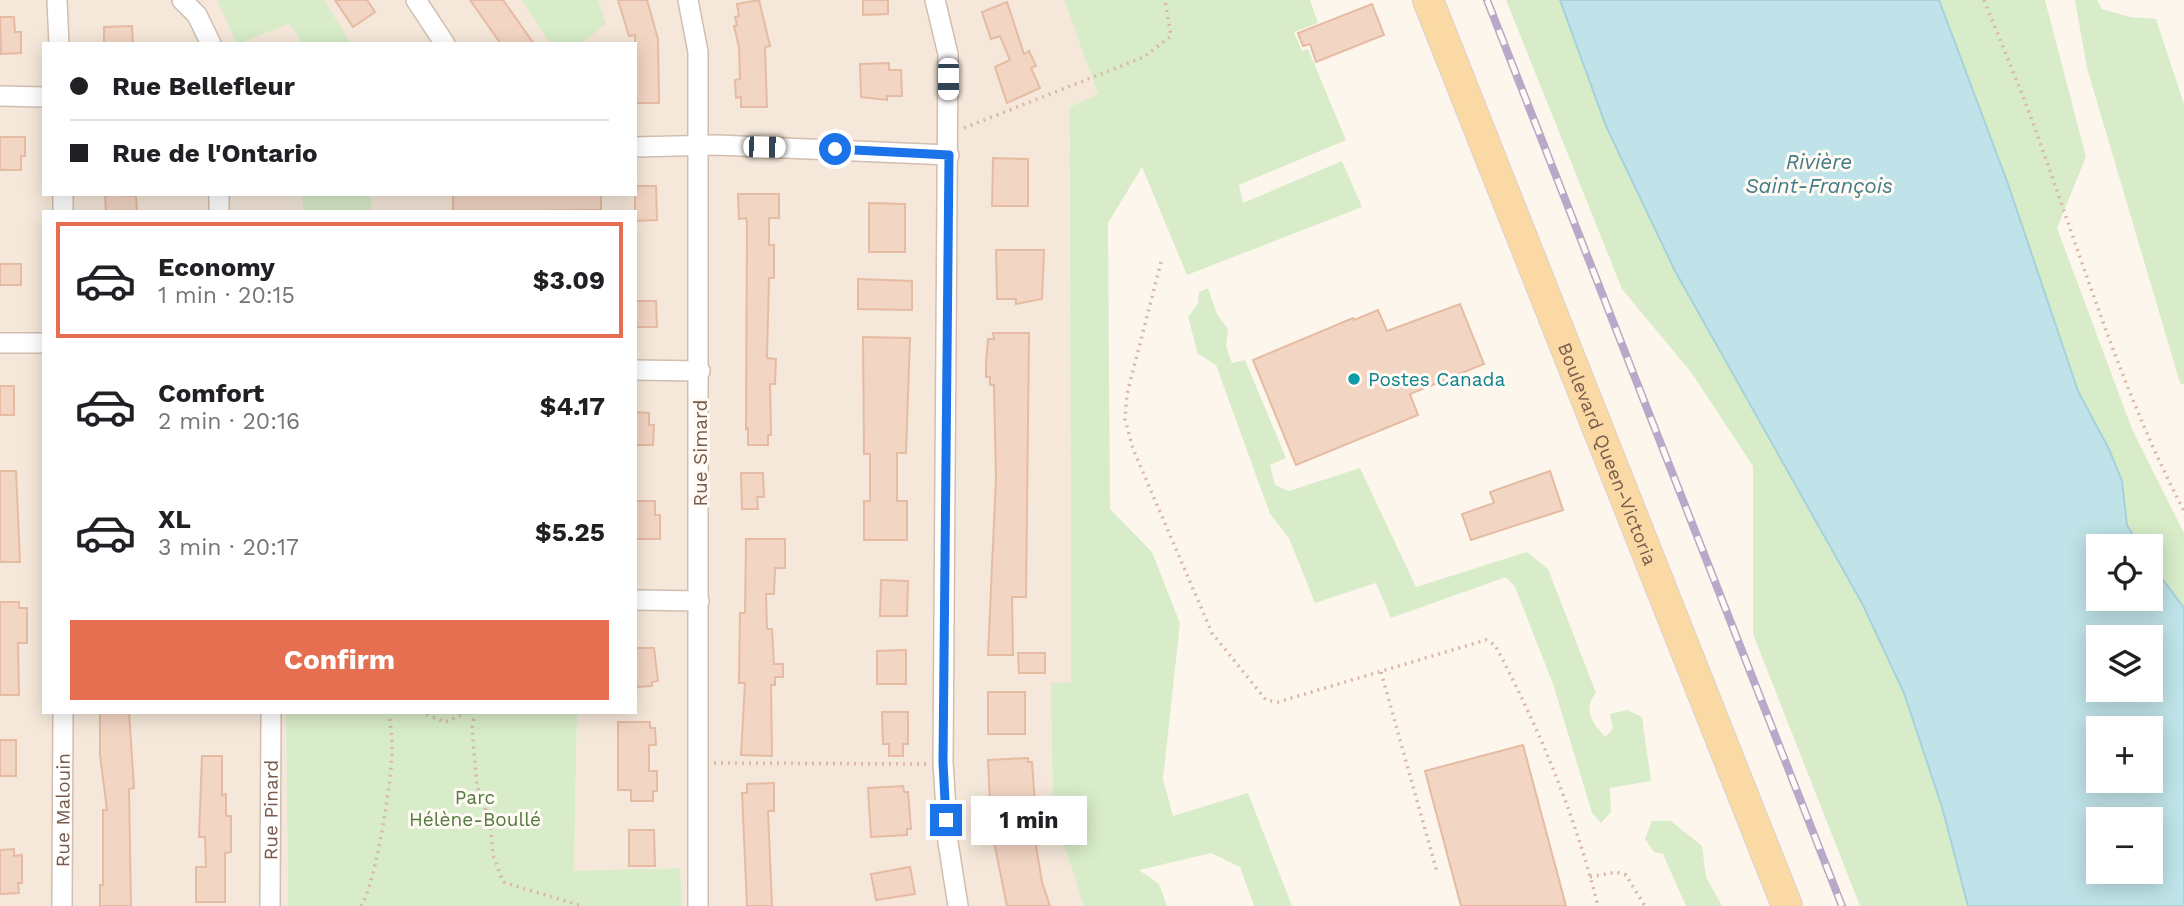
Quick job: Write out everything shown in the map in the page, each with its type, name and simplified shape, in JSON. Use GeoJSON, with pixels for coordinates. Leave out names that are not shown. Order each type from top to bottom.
{"type":"FeatureCollection","features":[{"type":"Feature","properties":{"kind":"main road","name":"Boulevard Queen-Victoria"},"geometry":{"type":"LineString","coordinates":[[1428,0],[1787,906]]}},
{"type":"Feature","properties":{"kind":"street"},"geometry":{"type":"LineString","coordinates":[[57,0],[59,42]]}},
{"type":"Feature","properties":{"kind":"street"},"geometry":{"type":"LineString","coordinates":[[182,0],[197,15],[210,42]]}},
{"type":"Feature","properties":{"kind":"street"},"geometry":{"type":"LineString","coordinates":[[416,0],[444,42]]}},
{"type":"Feature","properties":{"kind":"street","name":"Rue Simard"},"geometry":{"type":"LineString","coordinates":[[688,0],[698,52],[698,906]]}},
{"type":"Feature","properties":{"kind":"street"},"geometry":{"type":"LineString","coordinates":[[935,0],[948,54],[943,762],[948,842],[958,906]]}},
{"type":"Feature","properties":{"kind":"street"},"geometry":{"type":"LineString","coordinates":[[432,23],[432,42]]}},
{"type":"Feature","properties":{"kind":"street"},"geometry":{"type":"LineString","coordinates":[[0,96],[42,96]]}},
{"type":"Feature","properties":{"kind":"street"},"geometry":{"type":"LineString","coordinates":[[637,147],[699,146],[949,155]]}},
{"type":"Feature","properties":{"kind":"street"},"geometry":{"type":"LineString","coordinates":[[0,343],[42,343]]}},
{"type":"Feature","properties":{"kind":"street"},"geometry":{"type":"LineString","coordinates":[[637,370],[700,371]]}},
{"type":"Feature","properties":{"kind":"street"},"geometry":{"type":"LineString","coordinates":[[637,600],[699,601]]}},
{"type":"Feature","properties":{"kind":"street","name":"Rue Malouin"},"geometry":{"type":"LineString","coordinates":[[62,906],[63,714]]}},
{"type":"Feature","properties":{"kind":"street","name":"Rue Pinard"},"geometry":{"type":"LineString","coordinates":[[270,906],[271,714]]}},
{"type":"Feature","properties":{"kind":"path"},"geometry":{"type":"LineString","coordinates":[[948,130],[963,128],[1144,57],[1171,36],[1165,0]]}},
{"type":"Feature","properties":{"kind":"path"},"geometry":{"type":"LineString","coordinates":[[1984,0],[2037,135],[2105,334],[2142,425],[2184,511]]}},
{"type":"Feature","properties":{"kind":"path"},"geometry":{"type":"LineString","coordinates":[[1161,262],[1127,394],[1125,419],[1133,449],[1212,633],[1266,701],[1278,702],[1486,640],[1495,645],[1534,718],[1598,906]]}},
{"type":"Feature","properties":{"kind":"path"},"geometry":{"type":"LineString","coordinates":[[1380,671],[1437,872]]}},
{"type":"Feature","properties":{"kind":"path"},"geometry":{"type":"LineString","coordinates":[[361,906],[380,848],[392,747],[389,714]]}},
{"type":"Feature","properties":{"kind":"path"},"geometry":{"type":"LineString","coordinates":[[425,714],[445,722],[463,714]]}},
{"type":"Feature","properties":{"kind":"path"},"geometry":{"type":"LineString","coordinates":[[475,714],[472,728],[477,786],[490,822],[493,855],[503,882],[582,906]]}},
{"type":"Feature","properties":{"kind":"path"},"geometry":{"type":"LineString","coordinates":[[698,764],[913,766],[943,762]]}},
{"type":"Feature","properties":{"kind":"path"},"geometry":{"type":"LineString","coordinates":[[1590,877],[1616,872],[1626,875],[1645,906]]}},
{"type":"Feature","properties":{"kind":"shaded area"},"geometry":{"type":"Polygon","coordinates":[[[0,0],[1064,0],[1098,94],[1071,683],[1052,683],[1053,812],[1084,906],[682,906],[679,868],[574,872],[577,714],[637,714],[637,210],[42,210],[42,714],[286,714],[288,906],[0,906],[0,0]]]}},
{"type":"Feature","properties":{"kind":"green space"},"geometry":{"type":"Polygon","coordinates":[[[217,0],[324,0],[350,42],[300,42],[289,24],[236,42],[217,0]]]}},
{"type":"Feature","properties":{"kind":"green space"},"geometry":{"type":"Polygon","coordinates":[[[522,0],[598,0],[606,24],[583,42],[549,42],[522,0]]]}},
{"type":"Feature","properties":{"kind":"green space"},"geometry":{"type":"Polygon","coordinates":[[[1064,0],[1310,0],[1318,23],[1294,32],[1302,51],[1308,49],[1346,140],[1239,185],[1243,203],[1342,161],[1362,207],[1187,275],[1142,167],[1108,223],[1110,509],[1152,552],[1180,623],[1163,779],[1173,816],[1248,793],[1292,906],[1254,906],[1240,867],[1211,853],[1139,870],[1159,884],[1167,906],[1084,906],[1053,812],[1051,683],[1071,682],[1070,107],[1098,94],[1064,0]]]}},
{"type":"Feature","properties":{"kind":"green space"},"geometry":{"type":"Polygon","coordinates":[[[1506,0],[1560,0],[1606,126],[1675,271],[1863,605],[1904,693],[1942,807],[1968,906],[1860,906],[1753,634],[1753,466],[1691,372],[1622,289],[1506,0]]]}},
{"type":"Feature","properties":{"kind":"green space"},"geometry":{"type":"Polygon","coordinates":[[[1939,0],[2045,0],[2086,157],[2057,228],[2132,429],[2184,533],[2184,608],[2163,580],[2163,534],[2132,534],[2127,525],[2109,449],[2078,391],[2008,184],[1939,0]]]}},
{"type":"Feature","properties":{"kind":"green space"},"geometry":{"type":"Polygon","coordinates":[[[2075,0],[2097,0],[2102,9],[2130,17],[2156,19],[2184,104],[2184,385],[2180,383],[2087,68],[2075,0]]]}},
{"type":"Feature","properties":{"kind":"green space"},"geometry":{"type":"Polygon","coordinates":[[[302,196],[370,196],[372,202],[370,210],[303,210],[302,196]]]}},
{"type":"Feature","properties":{"kind":"green space"},"geometry":{"type":"Polygon","coordinates":[[[1208,288],[1217,314],[1228,329],[1226,346],[1232,363],[1245,360],[1286,458],[1270,465],[1275,485],[1289,491],[1360,468],[1416,587],[1527,552],[1548,569],[1596,693],[1590,706],[1593,722],[1605,737],[1613,729],[1610,714],[1627,710],[1642,717],[1651,781],[1610,788],[1611,812],[1601,823],[1592,813],[1553,684],[1515,587],[1506,577],[1391,618],[1376,583],[1315,603],[1289,538],[1270,514],[1216,365],[1198,354],[1188,317],[1198,304],[1199,292],[1208,288]]]}},
{"type":"Feature","properties":{"kind":"green space","name":"Parc Hélène-Boullé"},"geometry":{"type":"Polygon","coordinates":[[[286,714],[577,714],[574,871],[680,868],[682,906],[288,906],[286,714]]]}},
{"type":"Feature","properties":{"kind":"green space"},"geometry":{"type":"Polygon","coordinates":[[[1652,821],[1671,821],[1702,846],[1706,877],[1722,906],[1686,906],[1663,854],[1654,852],[1645,839],[1652,821]]]}},
{"type":"Feature","properties":{"kind":"water","name":"Rivière Saint-François"},"geometry":{"type":"Polygon","coordinates":[[[1560,0],[1939,0],[2008,184],[2078,391],[2109,449],[2122,481],[2127,525],[2132,534],[2086,534],[2086,611],[2163,611],[2163,580],[2184,608],[2184,906],[1968,906],[1942,807],[1904,693],[1863,605],[1675,271],[1606,126],[1560,0]]]}},
{"type":"Feature","properties":{"kind":"building"},"geometry":{"type":"Polygon","coordinates":[[[335,0],[367,0],[375,12],[353,27],[335,0]]]}},
{"type":"Feature","properties":{"kind":"building"},"geometry":{"type":"Polygon","coordinates":[[[470,0],[503,0],[533,42],[500,42],[470,0]]]}},
{"type":"Feature","properties":{"kind":"building"},"geometry":{"type":"Polygon","coordinates":[[[618,0],[647,0],[658,39],[659,103],[637,103],[637,42],[635,35],[629,36],[618,0]]]}},
{"type":"Feature","properties":{"kind":"building"},"geometry":{"type":"Polygon","coordinates":[[[759,0],[770,46],[765,47],[767,107],[741,107],[741,97],[736,98],[735,80],[740,79],[739,47],[734,26],[737,25],[735,17],[739,16],[737,4],[759,0]]]}},
{"type":"Feature","properties":{"kind":"building"},"geometry":{"type":"Polygon","coordinates":[[[863,0],[888,0],[888,14],[863,15],[863,0]]]}},
{"type":"Feature","properties":{"kind":"building"},"geometry":{"type":"Polygon","coordinates":[[[1007,2],[1024,54],[1029,51],[1036,66],[1031,68],[1040,88],[1007,103],[995,67],[1010,60],[1000,36],[991,39],[982,12],[1007,2]]]}},
{"type":"Feature","properties":{"kind":"building"},"geometry":{"type":"Polygon","coordinates":[[[1372,4],[1384,35],[1316,62],[1310,44],[1303,46],[1298,33],[1372,4]]]}},
{"type":"Feature","properties":{"kind":"building"},"geometry":{"type":"Polygon","coordinates":[[[0,17],[14,17],[15,32],[21,32],[21,53],[1,54],[0,17]]]}},
{"type":"Feature","properties":{"kind":"building"},"geometry":{"type":"Polygon","coordinates":[[[132,26],[133,42],[104,42],[104,27],[132,26]]]}},
{"type":"Feature","properties":{"kind":"building"},"geometry":{"type":"Polygon","coordinates":[[[889,63],[889,70],[901,70],[902,96],[887,96],[887,100],[861,97],[860,64],[889,63]]]}},
{"type":"Feature","properties":{"kind":"building"},"geometry":{"type":"Polygon","coordinates":[[[0,137],[25,137],[25,156],[21,156],[21,170],[0,170],[0,137]]]}},
{"type":"Feature","properties":{"kind":"building"},"geometry":{"type":"Polygon","coordinates":[[[993,158],[1028,159],[1028,206],[992,206],[993,158]]]}},
{"type":"Feature","properties":{"kind":"building"},"geometry":{"type":"Polygon","coordinates":[[[637,186],[656,186],[657,220],[637,221],[637,186]]]}},
{"type":"Feature","properties":{"kind":"building"},"geometry":{"type":"Polygon","coordinates":[[[738,194],[779,194],[779,218],[769,218],[769,245],[774,245],[774,278],[769,278],[767,358],[776,359],[775,384],[770,384],[771,435],[768,435],[768,445],[748,445],[748,428],[746,429],[747,222],[746,218],[739,219],[738,194]]]}},
{"type":"Feature","properties":{"kind":"building"},"geometry":{"type":"Polygon","coordinates":[[[105,196],[136,196],[137,210],[106,210],[105,196]]]}},
{"type":"Feature","properties":{"kind":"building"},"geometry":{"type":"Polygon","coordinates":[[[453,196],[601,196],[601,210],[453,210],[453,196]]]}},
{"type":"Feature","properties":{"kind":"building"},"geometry":{"type":"Polygon","coordinates":[[[869,203],[905,204],[905,252],[869,252],[869,203]]]}},
{"type":"Feature","properties":{"kind":"building"},"geometry":{"type":"Polygon","coordinates":[[[996,250],[1044,250],[1042,299],[1016,304],[1016,299],[997,299],[996,250]]]}},
{"type":"Feature","properties":{"kind":"building"},"geometry":{"type":"Polygon","coordinates":[[[0,264],[21,264],[21,285],[0,285],[0,264]]]}},
{"type":"Feature","properties":{"kind":"building"},"geometry":{"type":"Polygon","coordinates":[[[858,279],[912,281],[912,310],[858,309],[858,279]]]}},
{"type":"Feature","properties":{"kind":"building"},"geometry":{"type":"Polygon","coordinates":[[[637,301],[656,301],[657,327],[637,327],[637,301]]]}},
{"type":"Feature","properties":{"kind":"building","name":"Postes Canada"},"geometry":{"type":"Polygon","coordinates":[[[1460,304],[1484,364],[1410,394],[1418,415],[1296,465],[1253,360],[1378,310],[1387,331],[1460,304]]]}},
{"type":"Feature","properties":{"kind":"building"},"geometry":{"type":"Polygon","coordinates":[[[993,333],[1029,333],[1026,597],[1012,597],[1013,655],[988,655],[996,478],[994,385],[990,385],[990,377],[986,377],[986,363],[988,339],[994,339],[993,333]]]}},
{"type":"Feature","properties":{"kind":"building"},"geometry":{"type":"Polygon","coordinates":[[[863,337],[910,338],[906,453],[897,453],[897,501],[907,501],[907,540],[864,540],[864,501],[870,501],[870,454],[864,454],[863,337]]]}},
{"type":"Feature","properties":{"kind":"building"},"geometry":{"type":"Polygon","coordinates":[[[0,386],[14,386],[14,415],[0,415],[0,386]]]}},
{"type":"Feature","properties":{"kind":"building"},"geometry":{"type":"Polygon","coordinates":[[[637,412],[649,413],[649,425],[654,425],[653,445],[637,445],[637,412]]]}},
{"type":"Feature","properties":{"kind":"building"},"geometry":{"type":"Polygon","coordinates":[[[0,471],[16,471],[20,562],[0,562],[0,471]]]}},
{"type":"Feature","properties":{"kind":"building"},"geometry":{"type":"Polygon","coordinates":[[[1550,471],[1563,510],[1471,540],[1462,514],[1494,503],[1490,492],[1550,471]]]}},
{"type":"Feature","properties":{"kind":"building"},"geometry":{"type":"Polygon","coordinates":[[[741,473],[763,473],[764,497],[757,497],[758,509],[742,509],[741,473]]]}},
{"type":"Feature","properties":{"kind":"building"},"geometry":{"type":"Polygon","coordinates":[[[637,501],[655,501],[655,515],[660,515],[660,539],[637,539],[637,501]]]}},
{"type":"Feature","properties":{"kind":"building"},"geometry":{"type":"Polygon","coordinates":[[[746,539],[785,539],[785,568],[775,568],[774,594],[766,594],[767,629],[772,629],[774,664],[783,664],[783,677],[775,677],[775,685],[771,685],[772,756],[741,755],[745,683],[739,683],[740,613],[745,613],[746,539]]]}},
{"type":"Feature","properties":{"kind":"building"},"geometry":{"type":"Polygon","coordinates":[[[881,580],[908,581],[907,616],[880,616],[881,580]]]}},
{"type":"Feature","properties":{"kind":"building"},"geometry":{"type":"Polygon","coordinates":[[[0,602],[19,602],[19,608],[27,608],[27,643],[18,643],[19,695],[0,695],[0,602]]]}},
{"type":"Feature","properties":{"kind":"building"},"geometry":{"type":"Polygon","coordinates":[[[637,648],[654,648],[658,681],[652,682],[652,686],[637,687],[637,648]]]}},
{"type":"Feature","properties":{"kind":"building"},"geometry":{"type":"Polygon","coordinates":[[[906,650],[906,684],[877,684],[877,651],[906,650]]]}},
{"type":"Feature","properties":{"kind":"building"},"geometry":{"type":"Polygon","coordinates":[[[1018,653],[1045,653],[1045,673],[1019,673],[1018,653]]]}},
{"type":"Feature","properties":{"kind":"building"},"geometry":{"type":"Polygon","coordinates":[[[988,692],[1025,692],[1025,734],[988,734],[988,692]]]}},
{"type":"Feature","properties":{"kind":"building"},"geometry":{"type":"Polygon","coordinates":[[[882,712],[908,712],[908,744],[903,744],[903,756],[889,756],[889,744],[883,744],[882,712]]]}},
{"type":"Feature","properties":{"kind":"building"},"geometry":{"type":"Polygon","coordinates":[[[100,714],[129,714],[134,788],[129,789],[131,906],[100,906],[100,885],[103,885],[103,810],[107,810],[100,755],[100,714]]]}},
{"type":"Feature","properties":{"kind":"building"},"geometry":{"type":"Polygon","coordinates":[[[618,722],[650,722],[650,728],[655,728],[656,745],[649,745],[649,771],[657,771],[657,791],[653,791],[653,801],[631,801],[631,790],[618,790],[618,722]]]}},
{"type":"Feature","properties":{"kind":"building"},"geometry":{"type":"Polygon","coordinates":[[[0,740],[16,740],[16,776],[0,776],[0,740]]]}},
{"type":"Feature","properties":{"kind":"building"},"geometry":{"type":"Polygon","coordinates":[[[1523,745],[1566,906],[1461,906],[1425,771],[1523,745]]]}},
{"type":"Feature","properties":{"kind":"building"},"geometry":{"type":"Polygon","coordinates":[[[202,756],[222,756],[222,795],[226,794],[226,816],[231,816],[231,852],[225,853],[225,902],[196,902],[196,867],[206,867],[205,837],[199,837],[202,756]]]}},
{"type":"Feature","properties":{"kind":"building"},"geometry":{"type":"Polygon","coordinates":[[[1028,758],[1028,762],[1032,762],[1035,804],[1029,804],[1042,882],[1050,906],[1007,906],[991,827],[988,760],[1028,758]]]}},
{"type":"Feature","properties":{"kind":"building"},"geometry":{"type":"Polygon","coordinates":[[[774,783],[774,811],[768,811],[772,906],[747,906],[742,793],[747,793],[747,784],[774,783]]]}},
{"type":"Feature","properties":{"kind":"building"},"geometry":{"type":"Polygon","coordinates":[[[903,786],[904,792],[908,792],[911,829],[907,829],[907,835],[871,837],[868,788],[903,786]]]}},
{"type":"Feature","properties":{"kind":"building"},"geometry":{"type":"Polygon","coordinates":[[[629,830],[654,830],[655,866],[629,866],[629,830]]]}},
{"type":"Feature","properties":{"kind":"building"},"geometry":{"type":"Polygon","coordinates":[[[14,849],[14,856],[22,855],[22,883],[18,883],[19,893],[0,894],[0,850],[14,849]]]}},
{"type":"Feature","properties":{"kind":"building"},"geometry":{"type":"Polygon","coordinates":[[[910,867],[915,894],[876,900],[871,874],[910,867]]]}},
{"type":"Feature","properties":{"kind":"railway"},"geometry":{"type":"LineString","coordinates":[[1487,0],[1842,906]]}},
{"type":"Feature","properties":{"kind":"place","name":"Postes Canada"},"geometry":{"type":"Point","coordinates":[1354,379]}},
{"type":"Feature","properties":{"kind":"route"},"geometry":{"type":"LineString","coordinates":[[835,149],[949,155],[943,762],[946,820]]}}]}
